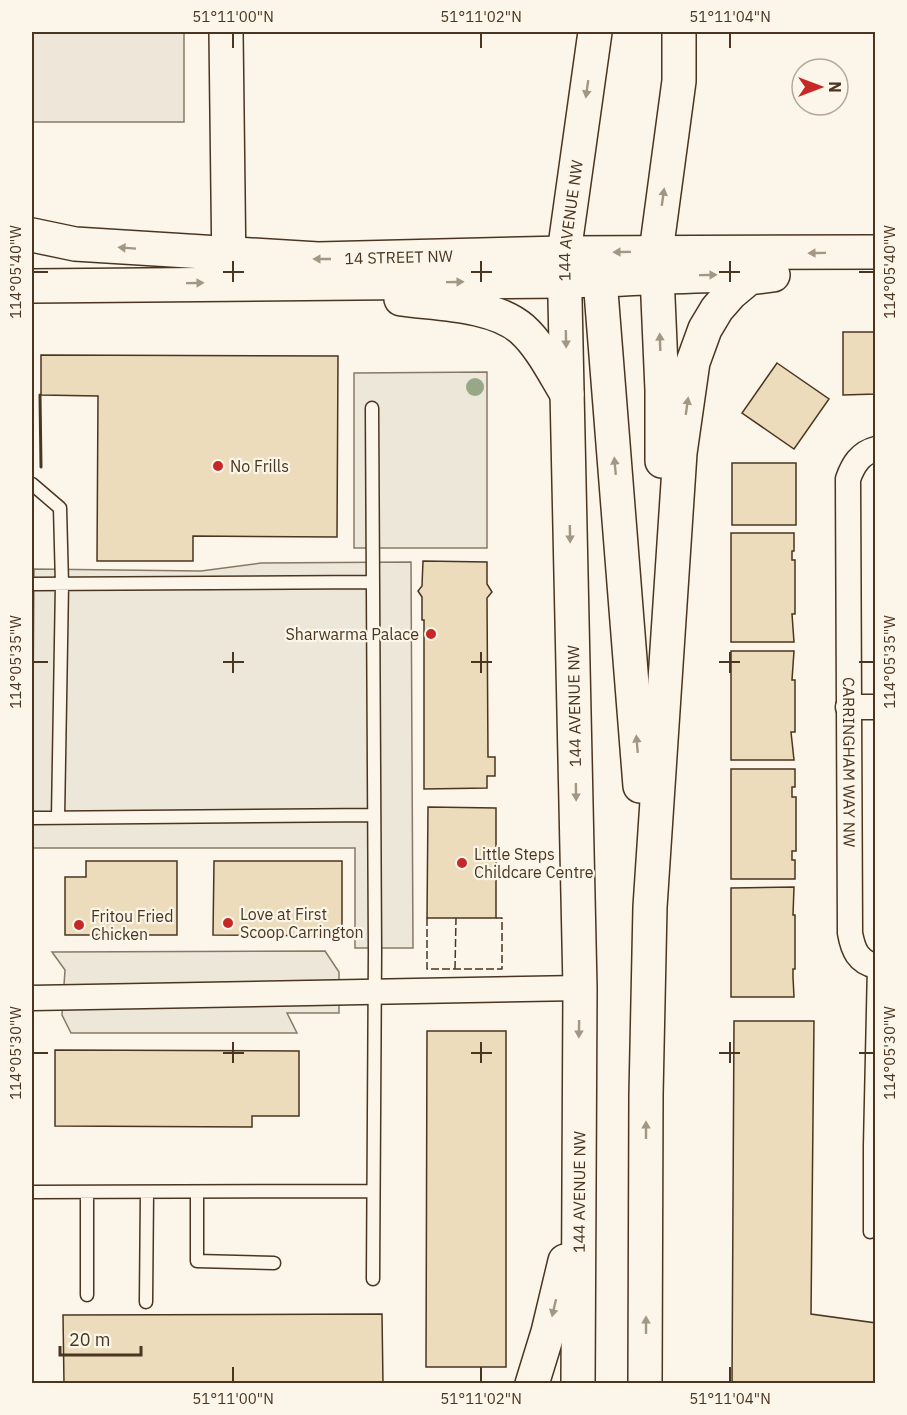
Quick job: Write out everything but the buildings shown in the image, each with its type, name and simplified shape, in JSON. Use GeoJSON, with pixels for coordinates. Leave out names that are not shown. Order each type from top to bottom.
{"type":"FeatureCollection","features":[{"type":"Feature","properties":{"kind":"main road"},"geometry":{"type":"LineString","coordinates":[[226,32],[228,268]]}},
{"type":"Feature","properties":{"kind":"main road","name":"144 AVENUE NW"},"geometry":{"type":"LineString","coordinates":[[578,1383],[577,1210],[580,988],[567,394],[569,262],[596,32]]}},
{"type":"Feature","properties":{"kind":"main road"},"geometry":{"type":"LineString","coordinates":[[662,715],[662,390],[656,264],[679,81],[679,32]]}},
{"type":"Feature","properties":{"kind":"main road","name":"14 STREET NW"},"geometry":{"type":"LineString","coordinates":[[32,235],[228,268],[286,284],[569,262],[600,279],[656,264],[723,254],[876,252]]}},
{"type":"Feature","properties":{"kind":"main road","name":"14 STREET NW"},"geometry":{"type":"LineString","coordinates":[[32,286],[318,259],[656,264],[773,275],[876,274]]}},
{"type":"Feature","properties":{"kind":"main road"},"geometry":{"type":"LineString","coordinates":[[645,1383],[646,1095],[650,907],[680,453],[693,362],[705,329],[730,293],[749,278],[773,275]]}},
{"type":"Feature","properties":{"kind":"main road"},"geometry":{"type":"LineString","coordinates":[[600,279],[650,907]]}},
{"type":"Feature","properties":{"kind":"main road"},"geometry":{"type":"LineString","coordinates":[[286,284],[487,311],[521,328],[535,344],[567,394]]}},
{"type":"Feature","properties":{"kind":"main road"},"geometry":{"type":"LineString","coordinates":[[532,1383],[548,1332],[577,1210]]}},
{"type":"Feature","properties":{"kind":"street","name":"CARRINGHAM WAY NW"},"geometry":{"type":"LineString","coordinates":[[875,966],[865,963],[853,950],[850,933],[848,479],[853,465],[867,451],[876,449]]}},
{"type":"Feature","properties":{"kind":"street"},"geometry":{"type":"LineString","coordinates":[[848,706],[876,706]]}},
{"type":"Feature","properties":{"kind":"street"},"geometry":{"type":"LineString","coordinates":[[32,998],[580,988]]}},
{"type":"Feature","properties":{"kind":"lane"},"geometry":{"type":"LineString","coordinates":[[372,408],[375,991],[373,1279]]}},
{"type":"Feature","properties":{"kind":"lane"},"geometry":{"type":"LineString","coordinates":[[32,483],[60,508],[62,584],[58,818]]}},
{"type":"Feature","properties":{"kind":"lane"},"geometry":{"type":"LineString","coordinates":[[32,584],[373,582]]}},
{"type":"Feature","properties":{"kind":"lane"},"geometry":{"type":"LineString","coordinates":[[32,818],[374,815]]}},
{"type":"Feature","properties":{"kind":"lane"},"geometry":{"type":"LineString","coordinates":[[870,1232],[875,966]]}},
{"type":"Feature","properties":{"kind":"lane"},"geometry":{"type":"LineString","coordinates":[[32,1192],[373,1191]]}},
{"type":"Feature","properties":{"kind":"lane"},"geometry":{"type":"LineString","coordinates":[[87,1192],[87,1295]]}},
{"type":"Feature","properties":{"kind":"lane"},"geometry":{"type":"LineString","coordinates":[[146,1302],[147,1192]]}},
{"type":"Feature","properties":{"kind":"lane"},"geometry":{"type":"LineString","coordinates":[[197,1192],[197,1261],[274,1263]]}},
{"type":"Feature","properties":{"kind":"shaded area"},"geometry":{"type":"Polygon","coordinates":[[[32,32],[184,32],[184,122],[32,122],[32,32]]]}},
{"type":"Feature","properties":{"kind":"shaded area"},"geometry":{"type":"Polygon","coordinates":[[[487,372],[487,548],[354,548],[354,373],[487,372]]]}},
{"type":"Feature","properties":{"kind":"shaded area"},"geometry":{"type":"Polygon","coordinates":[[[411,562],[413,948],[355,948],[355,848],[32,848],[34,569],[201,571],[261,563],[411,562]]]}},
{"type":"Feature","properties":{"kind":"shaded area"},"geometry":{"type":"Polygon","coordinates":[[[325,951],[339,972],[339,1013],[287,1013],[297,1033],[71,1033],[62,1015],[65,970],[52,952],[325,951]]]}},
{"type":"Feature","properties":{"kind":"fence"},"geometry":{"type":"LineString","coordinates":[[427,918],[427,969],[502,969],[502,918],[496,918]]}},
{"type":"Feature","properties":{"kind":"fence"},"geometry":{"type":"LineString","coordinates":[[455,969],[456,918]]}},
{"type":"Feature","properties":{"kind":"wall"},"geometry":{"type":"LineString","coordinates":[[40,395],[41,467]]}},
{"type":"Feature","properties":{"kind":"place","name":"No Frills"},"geometry":{"type":"Point","coordinates":[218,466]}},
{"type":"Feature","properties":{"kind":"place","name":"Sharwarma Palace"},"geometry":{"type":"Point","coordinates":[431,634]}},
{"type":"Feature","properties":{"kind":"place","name":"Little Steps Childcare Centre"},"geometry":{"type":"Point","coordinates":[462,863]}},
{"type":"Feature","properties":{"kind":"place","name":"Love at First Scoop Carrington"},"geometry":{"type":"Point","coordinates":[228,923]}},
{"type":"Feature","properties":{"kind":"place","name":"Fritou Fried Chicken"},"geometry":{"type":"Point","coordinates":[79,925]}}]}
